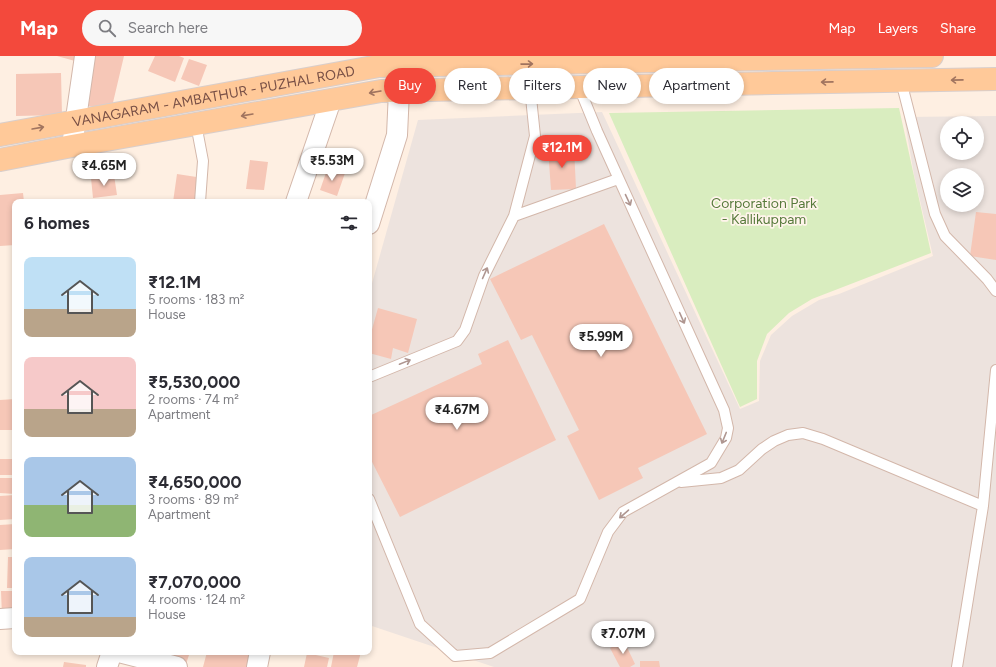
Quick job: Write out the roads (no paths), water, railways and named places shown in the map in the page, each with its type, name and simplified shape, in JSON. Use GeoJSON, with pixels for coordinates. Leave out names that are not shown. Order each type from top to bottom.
{"type":"FeatureCollection","features":[{"type":"Feature","properties":{"kind":"main road","name":"VANAGARAM - AMBATHUR - PUZHAL ROAD"},"geometry":{"type":"LineString","coordinates":[[0,135],[379,66],[399,66],[476,60],[932,56]]}},
{"type":"Feature","properties":{"kind":"main road","name":"VANAGARAM - AMBATHUR - PUZHAL ROAD"},"geometry":{"type":"LineString","coordinates":[[575,87],[996,79]]}},
{"type":"Feature","properties":{"kind":"main road","name":"VANAGARAM - AMBATHUR - PUZHAL ROAD"},"geometry":{"type":"LineString","coordinates":[[436,90],[509,88]]}},
{"type":"Feature","properties":{"kind":"main road","name":"VANAGARAM - AMBATHUR - PUZHAL ROAD"},"geometry":{"type":"LineString","coordinates":[[0,160],[384,91]]}},
{"type":"Feature","properties":{"kind":"street"},"geometry":{"type":"LineString","coordinates":[[72,146],[84,56]]}},
{"type":"Feature","properties":{"kind":"street"},"geometry":{"type":"LineString","coordinates":[[297,199],[331,100]]}},
{"type":"Feature","properties":{"kind":"street"},"geometry":{"type":"LineString","coordinates":[[372,214],[397,135],[398,104]]}},
{"type":"Feature","properties":{"kind":"street"},"geometry":{"type":"LineString","coordinates":[[0,619],[12,618]]}},
{"type":"Feature","properties":{"kind":"street"},"geometry":{"type":"LineString","coordinates":[[107,667],[111,655]]}},
{"type":"Feature","properties":{"kind":"street"},"geometry":{"type":"LineString","coordinates":[[131,655],[177,667]]}},
{"type":"Feature","properties":{"kind":"street"},"geometry":{"type":"LineString","coordinates":[[257,667],[259,655]]}},
{"type":"Feature","properties":{"kind":"lane"},"geometry":{"type":"LineString","coordinates":[[901,81],[935,214],[945,236],[987,278],[996,291]]}},
{"type":"Feature","properties":{"kind":"lane"},"geometry":{"type":"LineString","coordinates":[[372,506],[420,624],[455,656],[490,653],[580,599],[608,532],[622,512],[711,463],[726,438],[728,428],[724,410],[618,179],[579,87]]}},
{"type":"Feature","properties":{"kind":"lane"},"geometry":{"type":"LineString","coordinates":[[372,376],[457,341],[465,330],[484,276],[514,216],[535,136],[532,104]]}},
{"type":"Feature","properties":{"kind":"lane"},"geometry":{"type":"LineString","coordinates":[[196,124],[203,161],[200,199]]}},
{"type":"Feature","properties":{"kind":"lane"},"geometry":{"type":"LineString","coordinates":[[514,216],[618,179]]}},
{"type":"Feature","properties":{"kind":"lane"},"geometry":{"type":"LineString","coordinates":[[957,667],[983,506],[996,370]]}},
{"type":"Feature","properties":{"kind":"lane"},"geometry":{"type":"LineString","coordinates":[[677,482],[721,478],[739,470],[762,449],[774,441],[788,435],[803,434],[823,439],[983,506]]}},
{"type":"Feature","properties":{"kind":"park label","name":"Corporation Park - Kallikuppam"},"geometry":{"type":"Point","coordinates":[764,212]}}]}
